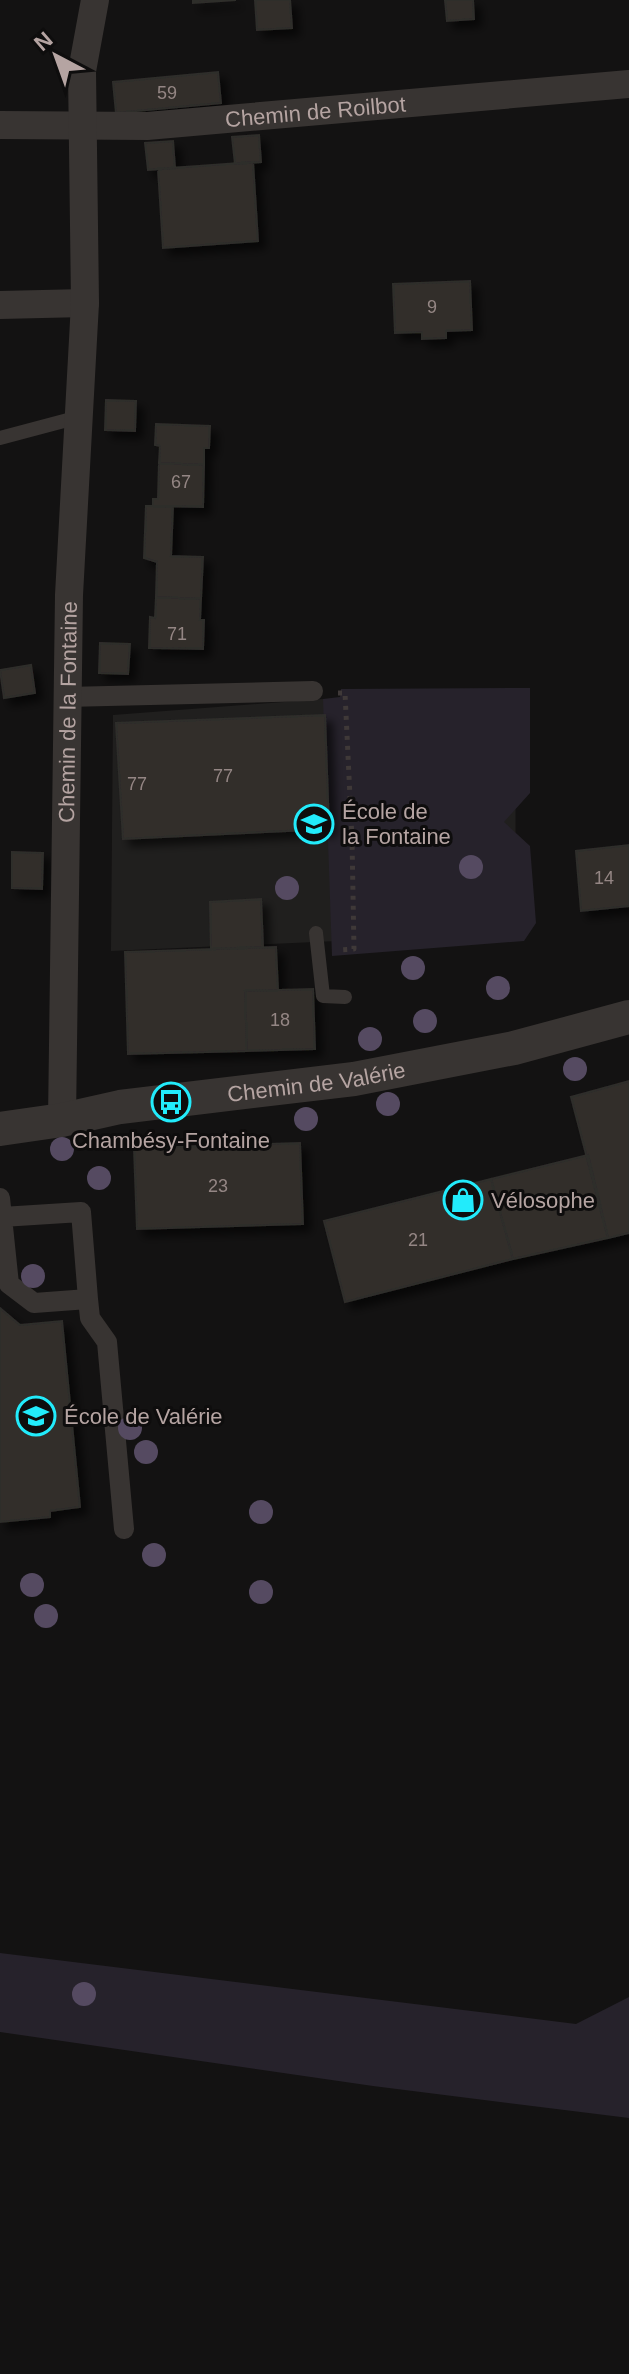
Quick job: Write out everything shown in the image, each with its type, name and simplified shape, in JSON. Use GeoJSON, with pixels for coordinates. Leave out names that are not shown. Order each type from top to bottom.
{"type":"FeatureCollection","features":[{"type":"Feature","properties":{"kind":"street","name":"Chemin de la Fontaine"},"geometry":{"type":"LineString","coordinates":[[62,1120],[66,697],[85,303],[82,71],[95,0]]}},
{"type":"Feature","properties":{"kind":"street","name":"Chemin de Roilbot"},"geometry":{"type":"LineString","coordinates":[[0,125],[147,126],[629,84]]}},
{"type":"Feature","properties":{"kind":"street"},"geometry":{"type":"LineString","coordinates":[[0,305],[85,303]]}},
{"type":"Feature","properties":{"kind":"street"},"geometry":{"type":"LineString","coordinates":[[66,697],[313,691]]}},
{"type":"Feature","properties":{"kind":"street","name":"Chemin de Valérie"},"geometry":{"type":"LineString","coordinates":[[0,1129],[120,1107],[354,1079],[514,1048],[629,1017]]}},
{"type":"Feature","properties":{"kind":"street"},"geometry":{"type":"LineString","coordinates":[[88,1299],[34,1303],[9,1284],[1,1208],[81,1212],[90,1318],[107,1342],[124,1529]]}},
{"type":"Feature","properties":{"kind":"lane"},"geometry":{"type":"LineString","coordinates":[[0,438],[79,417]]}},
{"type":"Feature","properties":{"kind":"lane"},"geometry":{"type":"LineString","coordinates":[[316,933],[323,996],[345,997]]}},
{"type":"Feature","properties":{"kind":"path"},"geometry":{"type":"LineString","coordinates":[[319,951],[354,949],[345,693]]}},
{"type":"Feature","properties":{"kind":"shaded area"},"geometry":{"type":"Polygon","coordinates":[[[530,688],[530,793],[504,822],[530,846],[536,923],[524,941],[332,956],[323,699],[340,697],[341,689],[530,688]]]}},
{"type":"Feature","properties":{"kind":"shaded area","name":"École de la Fontaine"},"geometry":{"type":"Polygon","coordinates":[[[515,694],[516,933],[111,951],[113,715],[323,699],[515,694]]]}},
{"type":"Feature","properties":{"kind":"shaded area"},"geometry":{"type":"Polygon","coordinates":[[[0,1953],[576,2024],[629,1997],[629,2118],[373,2086],[0,2032],[0,1953]]]}},
{"type":"Feature","properties":{"kind":"building"},"geometry":{"type":"Polygon","coordinates":[[[193,0],[236,0],[193,3],[193,0]]]}},
{"type":"Feature","properties":{"kind":"building"},"geometry":{"type":"Polygon","coordinates":[[[255,0],[290,0],[292,28],[257,30],[255,0]]]}},
{"type":"Feature","properties":{"kind":"building"},"geometry":{"type":"Polygon","coordinates":[[[445,0],[473,0],[474,19],[447,21],[445,0]]]}},
{"type":"Feature","properties":{"kind":"building"},"geometry":{"type":"Polygon","coordinates":[[[218,72],[221,103],[116,113],[113,82],[218,72]]]}},
{"type":"Feature","properties":{"kind":"building"},"geometry":{"type":"Polygon","coordinates":[[[259,135],[261,162],[235,164],[232,137],[259,135]]]}},
{"type":"Feature","properties":{"kind":"building"},"geometry":{"type":"Polygon","coordinates":[[[173,141],[175,168],[148,170],[145,143],[173,141]]]}},
{"type":"Feature","properties":{"kind":"building"},"geometry":{"type":"Polygon","coordinates":[[[253,162],[258,241],[163,248],[158,169],[253,162]]]}},
{"type":"Feature","properties":{"kind":"building"},"geometry":{"type":"Polygon","coordinates":[[[470,281],[472,330],[446,331],[446,338],[422,339],[422,332],[395,333],[393,284],[470,281]]]}},
{"type":"Feature","properties":{"kind":"building"},"geometry":{"type":"Polygon","coordinates":[[[106,400],[136,401],[135,431],[105,430],[106,400]]]}},
{"type":"Feature","properties":{"kind":"building"},"geometry":{"type":"Polygon","coordinates":[[[156,424],[210,426],[209,448],[204,448],[204,465],[159,463],[160,446],[155,445],[156,424]]]}},
{"type":"Feature","properties":{"kind":"building"},"geometry":{"type":"Polygon","coordinates":[[[159,463],[204,465],[203,507],[153,506],[153,499],[158,499],[159,463]]]}},
{"type":"Feature","properties":{"kind":"building"},"geometry":{"type":"Polygon","coordinates":[[[146,506],[173,506],[171,556],[203,557],[201,599],[156,597],[157,562],[144,558],[146,506]]]}},
{"type":"Feature","properties":{"kind":"building"},"geometry":{"type":"Polygon","coordinates":[[[156,597],[201,599],[203,649],[149,648],[150,617],[155,618],[156,597]]]}},
{"type":"Feature","properties":{"kind":"building"},"geometry":{"type":"Polygon","coordinates":[[[100,643],[130,644],[128,674],[99,673],[100,643]]]}},
{"type":"Feature","properties":{"kind":"building"},"geometry":{"type":"Polygon","coordinates":[[[31,665],[35,693],[4,698],[0,670],[31,665]]]}},
{"type":"Feature","properties":{"kind":"building","name":"École de la Fontaine"},"geometry":{"type":"Polygon","coordinates":[[[325,715],[329,829],[123,839],[116,723],[325,715]]]}},
{"type":"Feature","properties":{"kind":"building"},"geometry":{"type":"Polygon","coordinates":[[[629,845],[629,906],[581,911],[576,851],[629,845]]]}},
{"type":"Feature","properties":{"kind":"building"},"geometry":{"type":"Polygon","coordinates":[[[12,852],[43,853],[42,889],[12,888],[12,852]]]}},
{"type":"Feature","properties":{"kind":"building"},"geometry":{"type":"Polygon","coordinates":[[[261,899],[263,947],[211,949],[210,902],[261,899]]]}},
{"type":"Feature","properties":{"kind":"building"},"geometry":{"type":"Polygon","coordinates":[[[276,947],[278,990],[245,991],[247,1051],[128,1054],[125,952],[276,947]]]}},
{"type":"Feature","properties":{"kind":"building"},"geometry":{"type":"Polygon","coordinates":[[[313,989],[315,1049],[247,1051],[245,991],[313,989]]]}},
{"type":"Feature","properties":{"kind":"building"},"geometry":{"type":"Polygon","coordinates":[[[629,1081],[629,1233],[608,1238],[571,1097],[629,1081]]]}},
{"type":"Feature","properties":{"kind":"building"},"geometry":{"type":"Polygon","coordinates":[[[300,1143],[303,1224],[137,1229],[134,1148],[300,1143]]]}},
{"type":"Feature","properties":{"kind":"building"},"geometry":{"type":"Polygon","coordinates":[[[588,1155],[608,1238],[513,1259],[491,1179],[588,1155]]]}},
{"type":"Feature","properties":{"kind":"building"},"geometry":{"type":"Polygon","coordinates":[[[491,1179],[513,1259],[345,1302],[324,1221],[491,1179]]]}},
{"type":"Feature","properties":{"kind":"building","name":"École de Valérie"},"geometry":{"type":"Polygon","coordinates":[[[0,1308],[20,1325],[62,1321],[80,1507],[50,1511],[50,1517],[0,1522],[0,1308]]]}},
{"type":"Feature","properties":{"kind":"place","name":"École de la Fontaine"},"geometry":{"type":"Point","coordinates":[314,824]}},
{"type":"Feature","properties":{"kind":"place","name":"Chambésy-Fontaine"},"geometry":{"type":"Point","coordinates":[171,1102]}},
{"type":"Feature","properties":{"kind":"place","name":"Vélosophe"},"geometry":{"type":"Point","coordinates":[463,1200]}},
{"type":"Feature","properties":{"kind":"place","name":"École de Valérie"},"geometry":{"type":"Point","coordinates":[36,1416]}}]}
